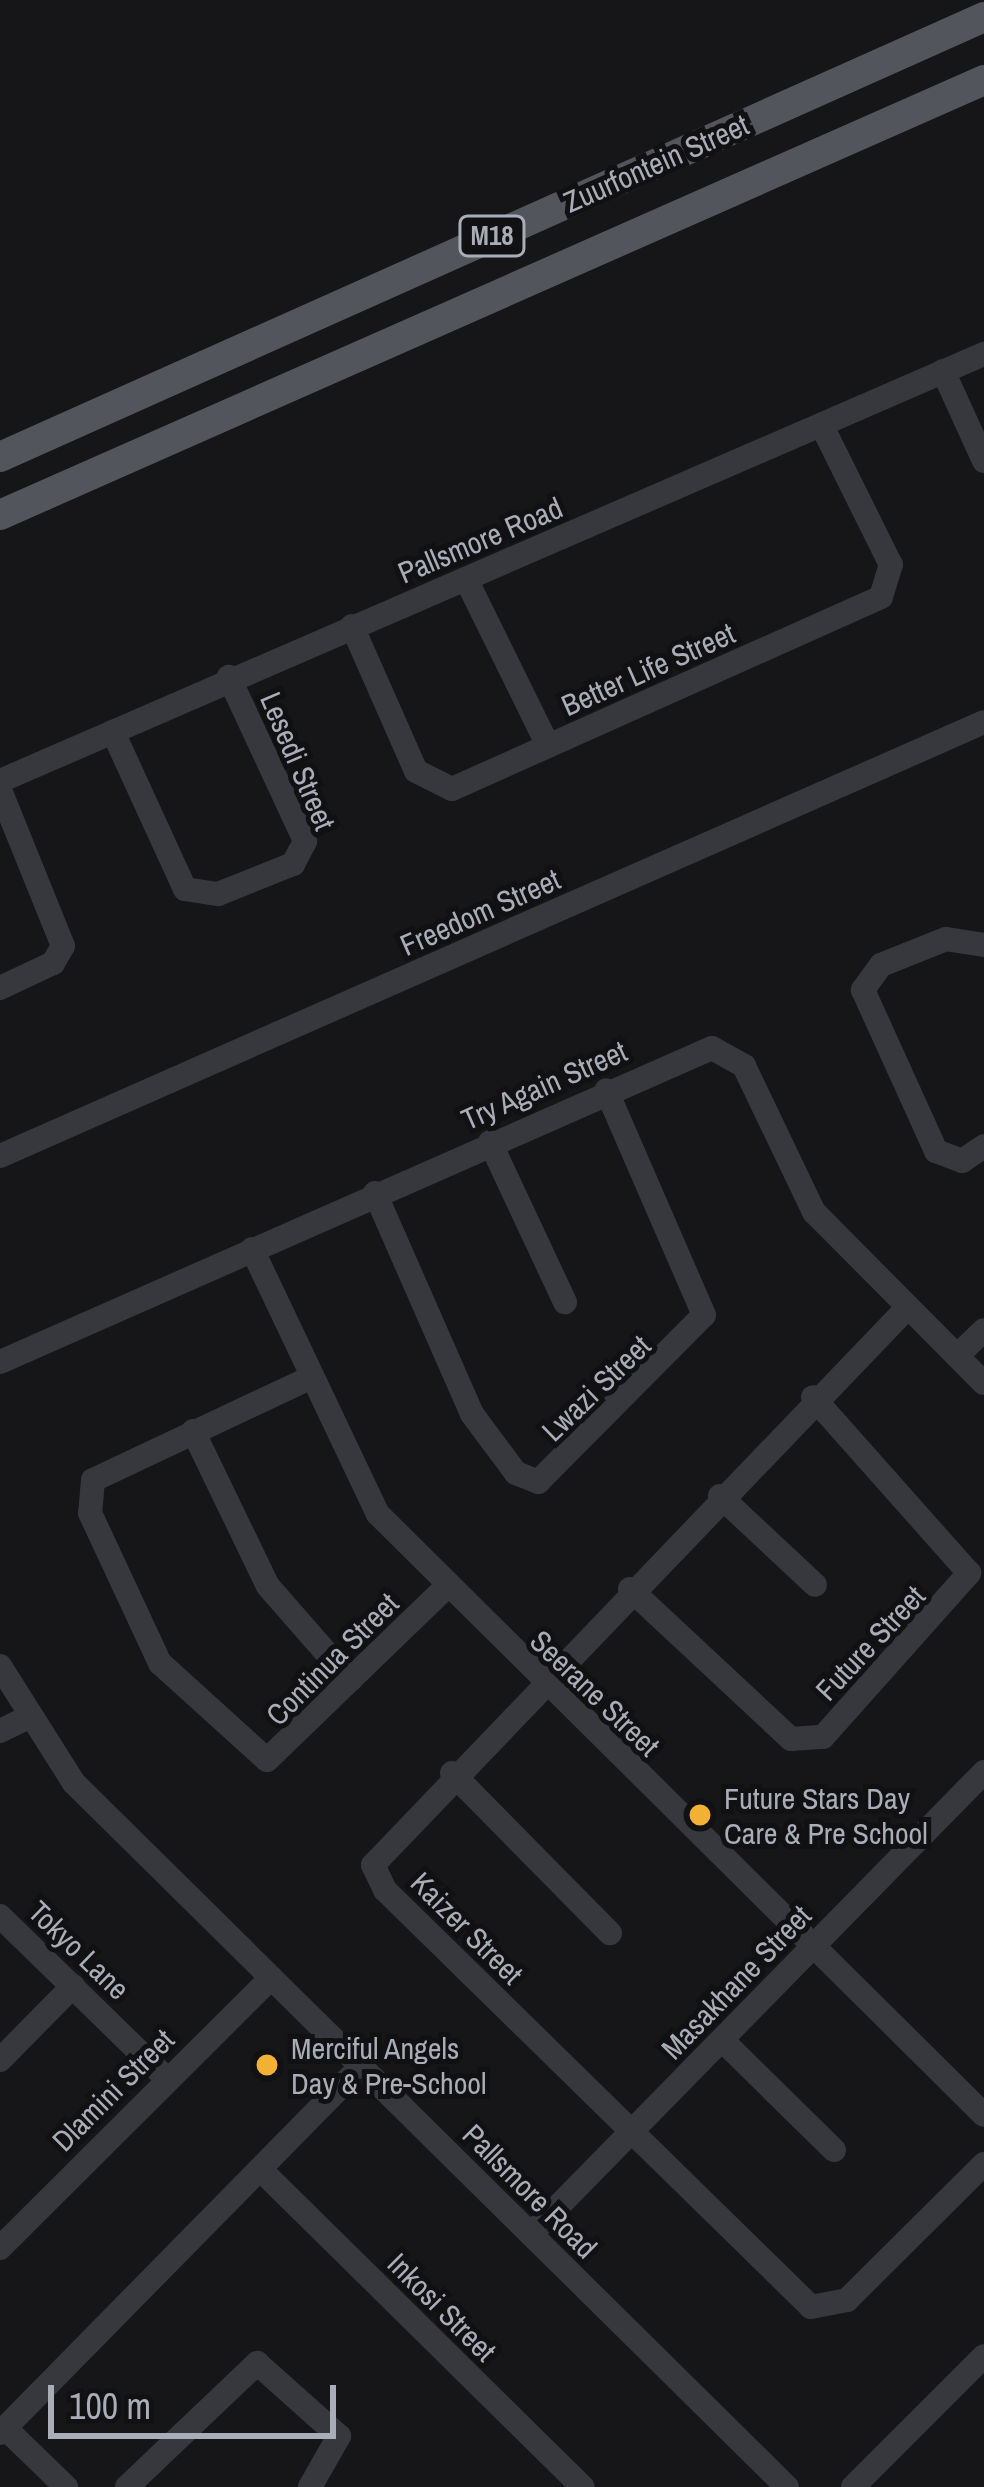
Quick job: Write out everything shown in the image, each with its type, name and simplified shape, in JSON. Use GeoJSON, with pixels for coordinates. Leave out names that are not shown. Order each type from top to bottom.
{"type":"FeatureCollection","features":[{"type":"Feature","properties":{"kind":"main road","name":"Zuurfontein Street"},"geometry":{"type":"LineString","coordinates":[[0,457],[984,17]]}},
{"type":"Feature","properties":{"kind":"main road","name":"Zuurfontein Street"},"geometry":{"type":"LineString","coordinates":[[0,515],[984,80]]}},
{"type":"Feature","properties":{"kind":"street","name":"Pallsmore Road"},"geometry":{"type":"LineString","coordinates":[[0,785],[229,677],[824,430],[984,354]]}},
{"type":"Feature","properties":{"kind":"street"},"geometry":{"type":"LineString","coordinates":[[943,371],[984,460]]}},
{"type":"Feature","properties":{"kind":"street","name":"Better Life Street"},"geometry":{"type":"LineString","coordinates":[[352,626],[431,787],[548,746],[887,592],[891,565],[824,430]]}},
{"type":"Feature","properties":{"kind":"street"},"geometry":{"type":"LineString","coordinates":[[466,579],[548,746]]}},
{"type":"Feature","properties":{"kind":"street","name":"Lesedi Street"},"geometry":{"type":"LineString","coordinates":[[113,732],[185,889],[218,894],[293,864],[304,841],[229,677]]}},
{"type":"Feature","properties":{"kind":"street","name":"Freedom Street"},"geometry":{"type":"LineString","coordinates":[[0,1156],[984,722]]}},
{"type":"Feature","properties":{"kind":"street"},"geometry":{"type":"LineString","coordinates":[[0,785],[62,946],[53,963],[0,988]]}},
{"type":"Feature","properties":{"kind":"street"},"geometry":{"type":"LineString","coordinates":[[984,945],[946,939],[881,965],[863,990],[936,1151],[962,1161],[984,1146]]}},
{"type":"Feature","properties":{"kind":"street","name":"Try Again Street"},"geometry":{"type":"LineString","coordinates":[[0,1362],[699,1050],[734,1055],[814,1212],[984,1383]]}},
{"type":"Feature","properties":{"kind":"street","name":"Lwazi Street"},"geometry":{"type":"LineString","coordinates":[[376,1193],[472,1414],[516,1473],[538,1482],[704,1315],[606,1090]]}},
{"type":"Feature","properties":{"kind":"street"},"geometry":{"type":"LineString","coordinates":[[490,1142],[565,1302]]}},
{"type":"Feature","properties":{"kind":"street","name":"Seerane Street"},"geometry":{"type":"LineString","coordinates":[[253,1250],[378,1514],[541,1683],[984,2115]]}},
{"type":"Feature","properties":{"kind":"street","name":"Kaizer Street"},"geometry":{"type":"LineString","coordinates":[[908,1307],[813,1397],[378,1850],[378,1881],[632,2133],[819,2308],[847,2300],[984,2164]]}},
{"type":"Feature","properties":{"kind":"street"},"geometry":{"type":"LineString","coordinates":[[957,1356],[984,1330]]}},
{"type":"Feature","properties":{"kind":"street","name":"Continua Street"},"geometry":{"type":"LineString","coordinates":[[312,1377],[111,1466],[88,1491],[160,1663],[260,1759],[281,1752],[446,1587]]}},
{"type":"Feature","properties":{"kind":"street","name":"Future Street"},"geometry":{"type":"LineString","coordinates":[[630,1589],[791,1739],[823,1737],[969,1574],[813,1397]]}},
{"type":"Feature","properties":{"kind":"street"},"geometry":{"type":"LineString","coordinates":[[193,1431],[268,1586],[350,1680]]}},
{"type":"Feature","properties":{"kind":"street"},"geometry":{"type":"LineString","coordinates":[[721,1496],[815,1585]]}},
{"type":"Feature","properties":{"kind":"street","name":"Pallsmore Road"},"geometry":{"type":"LineString","coordinates":[[0,1666],[25,1719],[74,1783],[787,2487]]}},
{"type":"Feature","properties":{"kind":"street"},"geometry":{"type":"LineString","coordinates":[[0,1731],[25,1719]]}},
{"type":"Feature","properties":{"kind":"street","name":"Masakhane Street"},"geometry":{"type":"LineString","coordinates":[[532,2234],[984,1772]]}},
{"type":"Feature","properties":{"kind":"street"},"geometry":{"type":"LineString","coordinates":[[452,1773],[610,1933]]}},
{"type":"Feature","properties":{"kind":"street","name":"Tokyo Lane"},"geometry":{"type":"LineString","coordinates":[[0,1916],[166,2078]]}},
{"type":"Feature","properties":{"kind":"street","name":"Dlamini Street"},"geometry":{"type":"LineString","coordinates":[[0,2248],[271,1978]]}},
{"type":"Feature","properties":{"kind":"street"},"geometry":{"type":"LineString","coordinates":[[0,2060],[73,1987]]}},
{"type":"Feature","properties":{"kind":"street"},"geometry":{"type":"LineString","coordinates":[[722,2040],[834,2150]]}},
{"type":"Feature","properties":{"kind":"street"},"geometry":{"type":"LineString","coordinates":[[66,2487],[3,2430],[361,2066]]}},
{"type":"Feature","properties":{"kind":"street","name":"Inkosi Street"},"geometry":{"type":"LineString","coordinates":[[260,2169],[582,2487]]}},
{"type":"Feature","properties":{"kind":"street"},"geometry":{"type":"LineString","coordinates":[[853,2487],[984,2356]]}},
{"type":"Feature","properties":{"kind":"street"},"geometry":{"type":"LineString","coordinates":[[127,2487],[257,2363],[339,2436],[310,2487]]}},
{"type":"Feature","properties":{"kind":"place","name":"Future Stars Day Care & Pre School"},"geometry":{"type":"Point","coordinates":[700,1815]}},
{"type":"Feature","properties":{"kind":"place","name":"Merciful Angels Day & Pre-School"},"geometry":{"type":"Point","coordinates":[267,2065]}}]}
